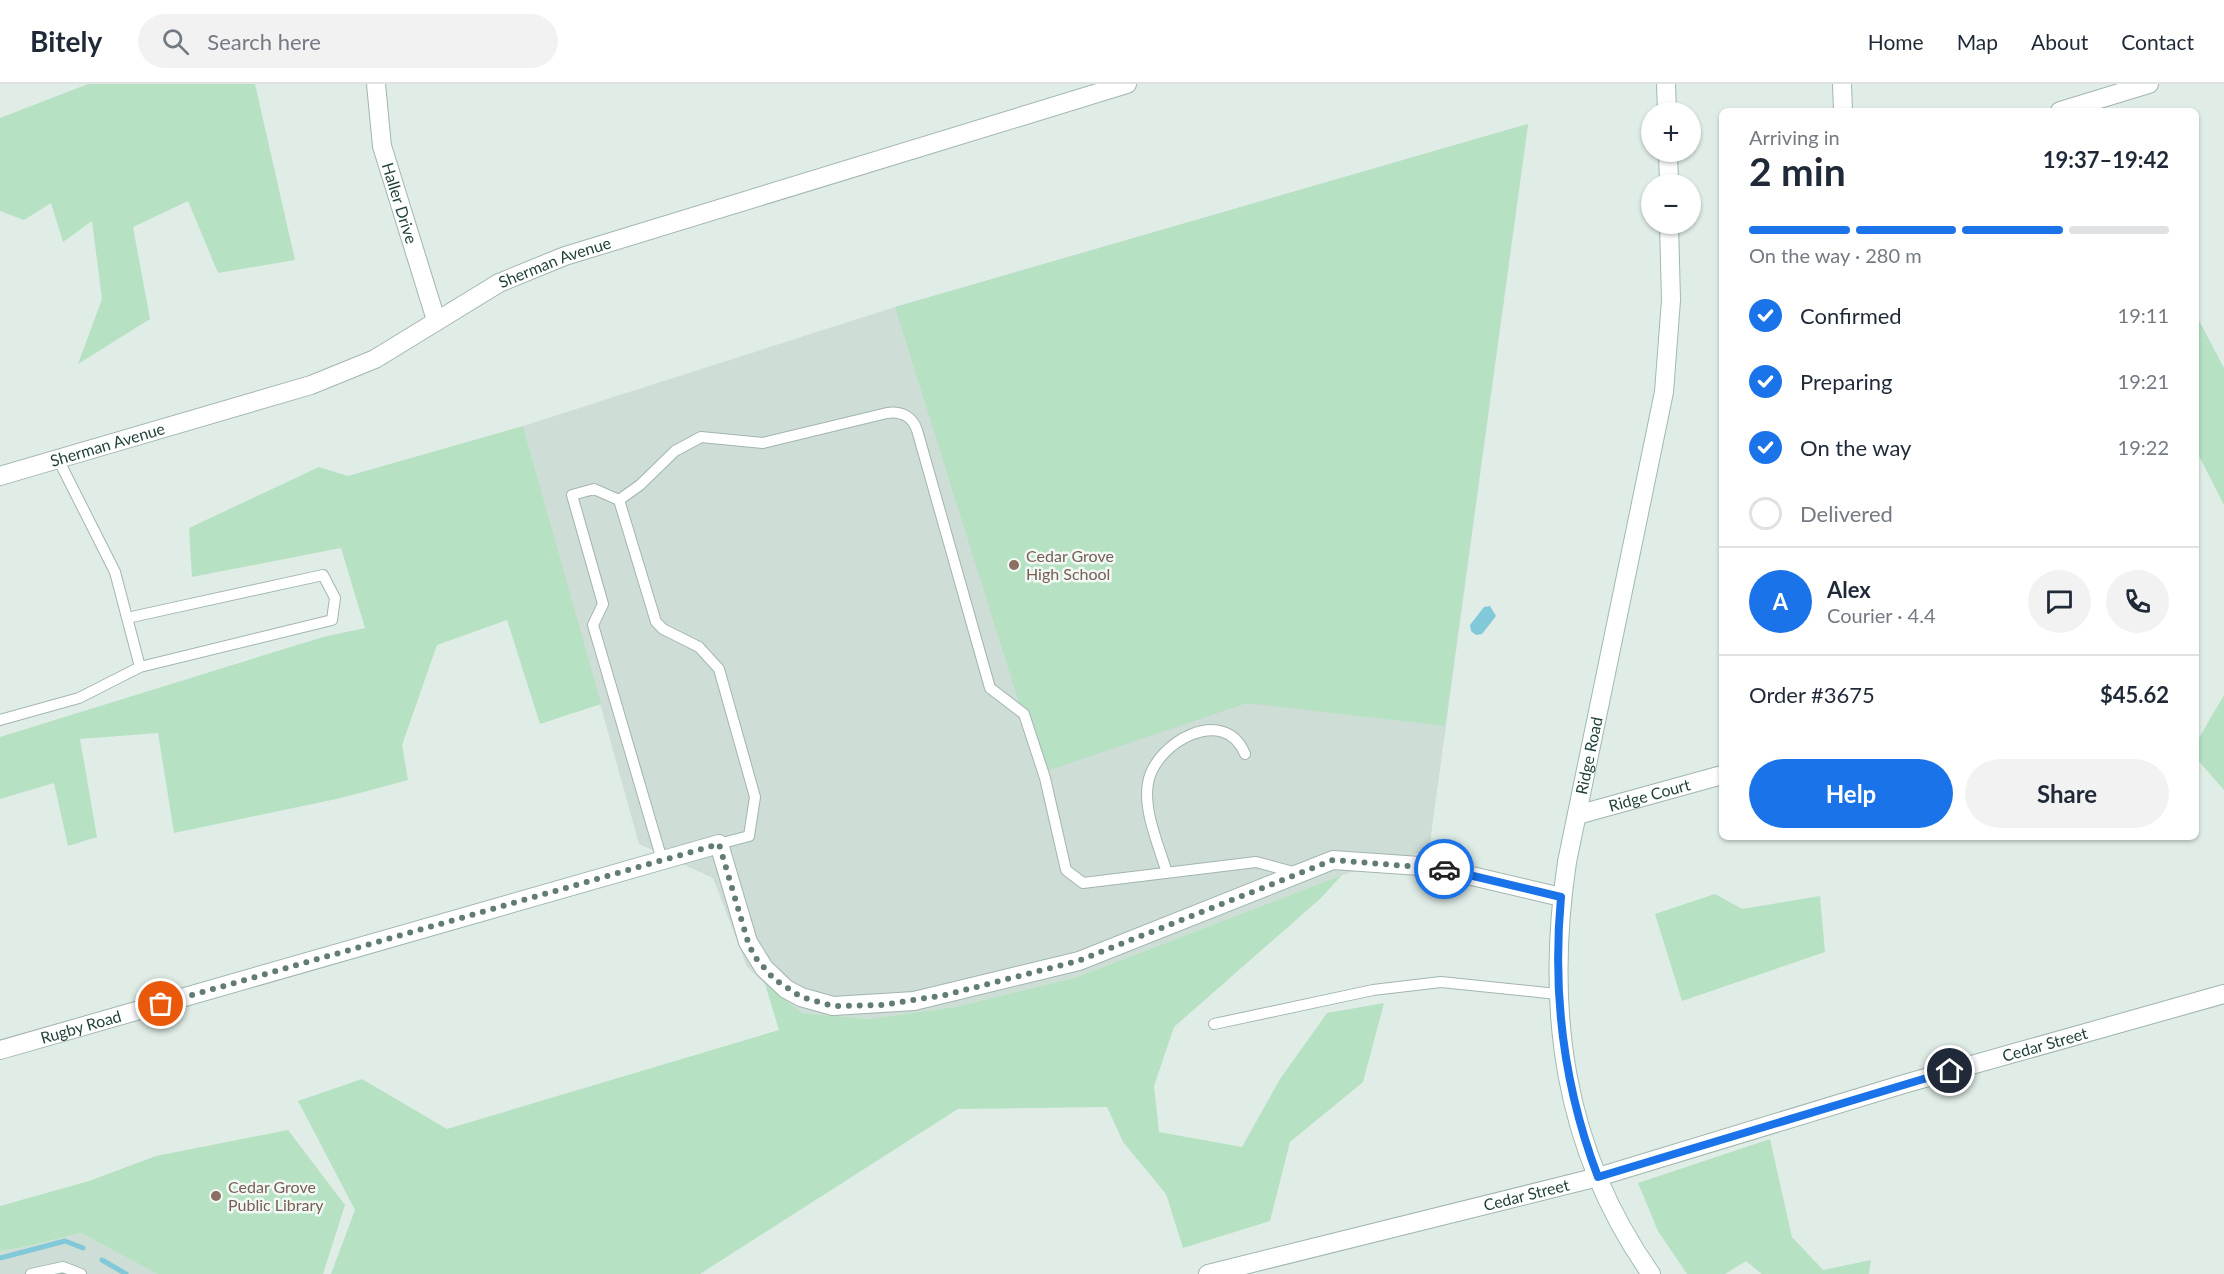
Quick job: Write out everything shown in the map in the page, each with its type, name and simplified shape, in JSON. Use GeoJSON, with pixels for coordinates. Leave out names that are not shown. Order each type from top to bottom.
{"type":"FeatureCollection","features":[{"type":"Feature","properties":{"kind":"street","name":"Haller Drive"},"geometry":{"type":"LineString","coordinates":[[376,84],[382,146],[436,320]]}},
{"type":"Feature","properties":{"kind":"street","name":"Sherman Avenue"},"geometry":{"type":"LineString","coordinates":[[0,476],[311,385],[375,359],[499,283],[565,256],[1126,84]]}},
{"type":"Feature","properties":{"kind":"street"},"geometry":{"type":"LineString","coordinates":[[1666,84],[1667,102]]}},
{"type":"Feature","properties":{"kind":"street"},"geometry":{"type":"LineString","coordinates":[[1842,84],[1843,108]]}},
{"type":"Feature","properties":{"kind":"street"},"geometry":{"type":"LineString","coordinates":[[2070,108],[2149,84]]}},
{"type":"Feature","properties":{"kind":"street","name":"Ridge Road"},"geometry":{"type":"LineString","coordinates":[[1651,1274],[1628,1238],[1598,1177],[1570,1087],[1557,994],[1561,897],[1664,392],[1670,310],[1669,234]]}},
{"type":"Feature","properties":{"kind":"street","name":"Ridge Court"},"geometry":{"type":"LineString","coordinates":[[1577,815],[1719,776]]}},
{"type":"Feature","properties":{"kind":"street"},"geometry":{"type":"LineString","coordinates":[[719,844],[754,956],[786,989],[817,1003],[833,1006],[914,1001],[1078,961],[1333,860],[1434,867],[1561,897]]}},
{"type":"Feature","properties":{"kind":"street","name":"Rugby Road"},"geometry":{"type":"LineString","coordinates":[[0,1050],[719,844]]}},
{"type":"Feature","properties":{"kind":"street","name":"Cedar Street"},"geometry":{"type":"LineString","coordinates":[[1208,1274],[1598,1177],[1904,1084],[2224,994]]}},
{"type":"Feature","properties":{"kind":"lane"},"geometry":{"type":"LineString","coordinates":[[619,500],[640,485],[675,451],[701,437],[763,443],[886,413],[901,413],[907,416],[917,430],[990,688],[1024,714],[1045,778],[1066,870],[1083,883],[1256,862],[1301,873]]}},
{"type":"Feature","properties":{"kind":"lane"},"geometry":{"type":"LineString","coordinates":[[58,459],[115,572],[140,668]]}},
{"type":"Feature","properties":{"kind":"lane"},"geometry":{"type":"LineString","coordinates":[[662,860],[594,624],[603,603],[572,495],[594,489],[619,500],[656,622],[663,629],[699,647],[719,669],[755,797],[749,836],[719,844]]}},
{"type":"Feature","properties":{"kind":"lane"},"geometry":{"type":"LineString","coordinates":[[0,720],[79,698],[140,668],[332,620],[335,598],[323,575],[127,618]]}},
{"type":"Feature","properties":{"kind":"lane"},"geometry":{"type":"LineString","coordinates":[[1167,873],[1146,798],[1150,772],[1158,757],[1184,738],[1217,731],[1231,734],[1240,742],[1245,754]]}},
{"type":"Feature","properties":{"kind":"lane"},"geometry":{"type":"LineString","coordinates":[[1214,1024],[1373,990],[1441,982],[1557,994]]}},
{"type":"Feature","properties":{"kind":"lane"},"geometry":{"type":"LineString","coordinates":[[31,1274],[63,1267],[81,1274]]}},
{"type":"Feature","properties":{"kind":"shaded area","name":"Cedar Grove High School"},"geometry":{"type":"Polygon","coordinates":[[[1528,124],[1429,850],[1342,875],[1077,977],[955,1007],[868,1019],[802,1013],[765,984],[747,967],[713,878],[639,844],[523,426],[895,307],[1528,124]]]}},
{"type":"Feature","properties":{"kind":"shaded area"},"geometry":{"type":"Polygon","coordinates":[[[81,1233],[157,1274],[0,1274],[0,1251],[81,1233]]]}},
{"type":"Feature","properties":{"kind":"green space"},"geometry":{"type":"Polygon","coordinates":[[[88,84],[255,84],[295,260],[218,273],[188,201],[133,227],[150,319],[78,364],[102,299],[92,221],[63,242],[51,203],[24,220],[0,211],[0,118],[88,84]]]}},
{"type":"Feature","properties":{"kind":"green space"},"geometry":{"type":"Polygon","coordinates":[[[1528,124],[1445,726],[1247,703],[1041,773],[895,307],[1528,124]]]}},
{"type":"Feature","properties":{"kind":"green space"},"geometry":{"type":"Polygon","coordinates":[[[2199,321],[2224,368],[2224,505],[2199,456],[2199,321]]]}},
{"type":"Feature","properties":{"kind":"green space"},"geometry":{"type":"Polygon","coordinates":[[[523,426],[601,704],[540,724],[507,620],[437,645],[402,745],[408,780],[341,798],[174,833],[158,733],[80,739],[97,837],[68,846],[54,783],[0,799],[0,737],[323,637],[365,628],[341,548],[192,577],[189,528],[319,467],[348,476],[523,426]]]}},
{"type":"Feature","properties":{"kind":"green space"},"geometry":{"type":"Polygon","coordinates":[[[2224,695],[2224,790],[2199,761],[2199,738],[2224,695]]]}},
{"type":"Feature","properties":{"kind":"green space"},"geometry":{"type":"Polygon","coordinates":[[[1342,875],[1320,899],[1174,1027],[1154,1086],[1159,1132],[1242,1147],[1280,1079],[1327,1013],[1384,1003],[1363,1082],[1290,1142],[1270,1221],[1183,1248],[1166,1194],[1123,1142],[1107,1107],[958,1109],[700,1274],[331,1274],[355,1210],[298,1101],[362,1079],[447,1129],[779,1030],[765,984],[802,1013],[868,1019],[955,1007],[1077,977],[1342,875]]]}},
{"type":"Feature","properties":{"kind":"green space"},"geometry":{"type":"Polygon","coordinates":[[[1715,894],[1742,909],[1820,896],[1825,952],[1682,1001],[1655,914],[1715,894]]]}},
{"type":"Feature","properties":{"kind":"green space"},"geometry":{"type":"Polygon","coordinates":[[[288,1130],[345,1205],[323,1274],[157,1274],[81,1233],[0,1251],[0,1206],[89,1181],[156,1156],[288,1130]]]}},
{"type":"Feature","properties":{"kind":"green space"},"geometry":{"type":"Polygon","coordinates":[[[1770,1139],[1792,1237],[1823,1270],[1871,1260],[1869,1274],[1762,1274],[1746,1261],[1725,1274],[1687,1274],[1658,1231],[1638,1183],[1770,1139]]]}},
{"type":"Feature","properties":{"kind":"water"},"geometry":{"type":"Polygon","coordinates":[[[1490,606],[1496,616],[1482,634],[1476,635],[1471,631],[1470,625],[1484,607],[1490,606]]]}},
{"type":"Feature","properties":{"kind":"waterway"},"geometry":{"type":"LineString","coordinates":[[0,1258],[65,1241],[83,1248]]}},
{"type":"Feature","properties":{"kind":"waterway"},"geometry":{"type":"LineString","coordinates":[[102,1260],[126,1274]]}},
{"type":"Feature","properties":{"kind":"way so far"},"geometry":{"type":"LineString","coordinates":[[161,1004],[719,844],[754,956],[786,989],[817,1003],[833,1006],[882,1005],[914,1001],[1078,961],[1333,860],[1444,869]]}},
{"type":"Feature","properties":{"kind":"place","name":"Cedar Grove High School"},"geometry":{"type":"Point","coordinates":[1014,565]}},
{"type":"Feature","properties":{"kind":"place","name":"Cedar Grove Public Library"},"geometry":{"type":"Point","coordinates":[216,1196]}},
{"type":"Feature","properties":{"kind":"route"},"geometry":{"type":"LineString","coordinates":[[1444,869],[1561,897],[1557,994],[1564,1056],[1577,1118],[1598,1177],[1950,1071]]}}]}
